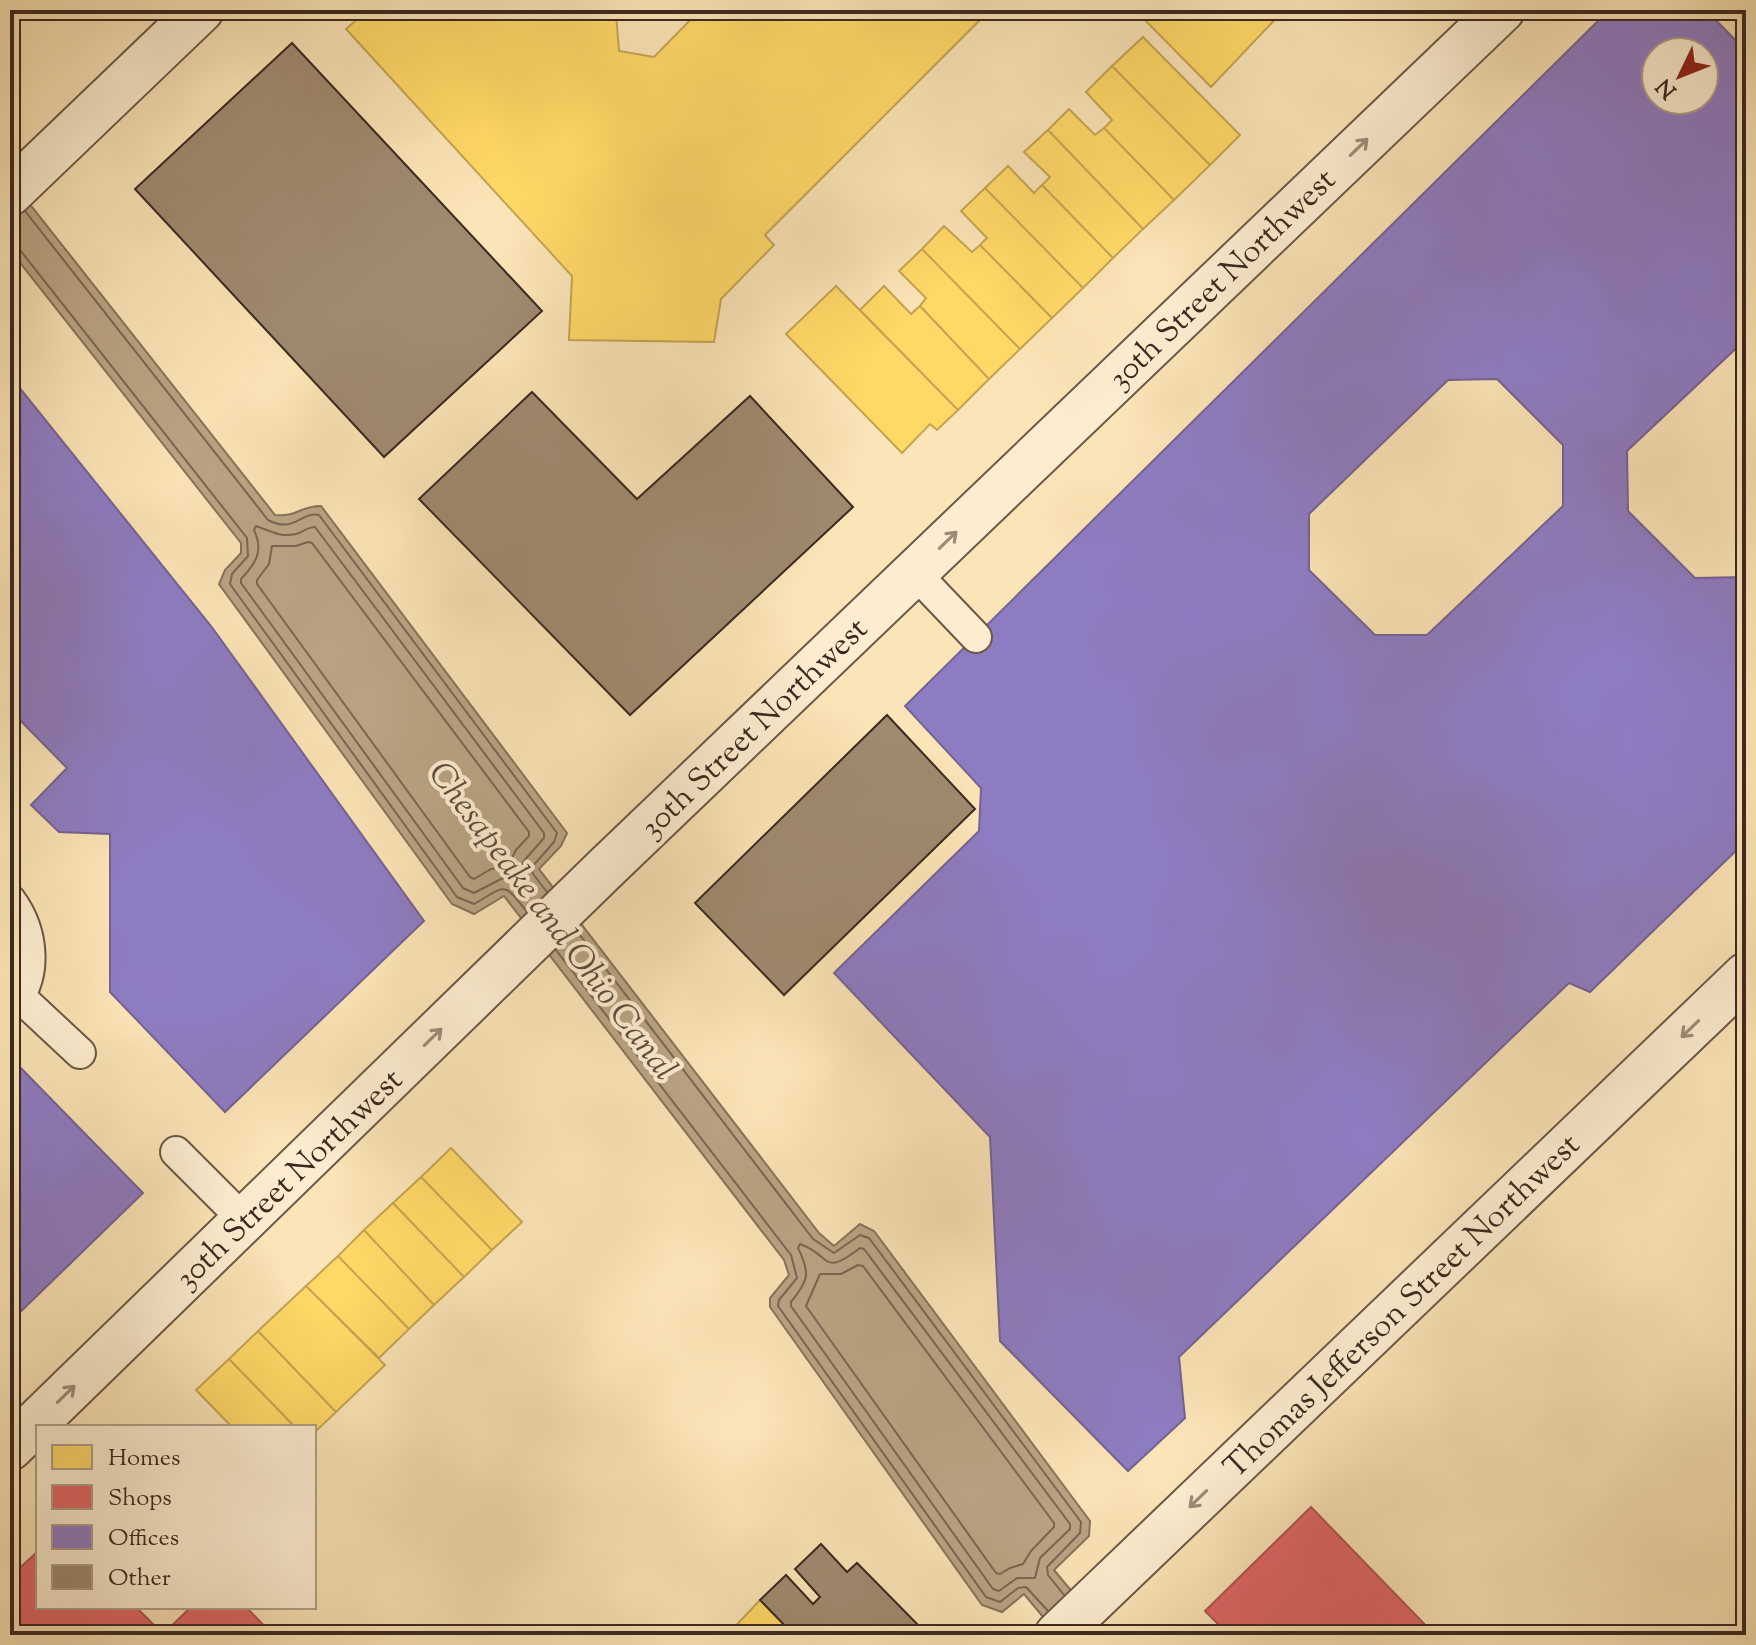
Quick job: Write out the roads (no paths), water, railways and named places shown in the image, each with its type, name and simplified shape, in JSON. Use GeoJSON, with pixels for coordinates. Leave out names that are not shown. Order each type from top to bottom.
{"type":"FeatureCollection","features":[{"type":"Feature","properties":{"kind":"street"},"geometry":{"type":"LineString","coordinates":[[10,193],[201,10]]}},
{"type":"Feature","properties":{"kind":"street","name":"30th Street Northwest"},"geometry":{"type":"LineString","coordinates":[[10,1448],[589,885],[1502,10]]}},
{"type":"Feature","properties":{"kind":"street","name":"Thomas Jefferson Street Northwest"},"geometry":{"type":"LineString","coordinates":[[1057,1635],[1746,975]]}},
{"type":"Feature","properties":{"kind":"lane"},"geometry":{"type":"LineString","coordinates":[[914,572],[976,637]]}},
{"type":"Feature","properties":{"kind":"lane"},"geometry":{"type":"LineString","coordinates":[[10,900],[24,923],[30,948],[28,974],[15,1002],[80,1053]]}},
{"type":"Feature","properties":{"kind":"lane"},"geometry":{"type":"LineString","coordinates":[[176,1152],[244,1220]]}},
{"type":"Feature","properties":{"kind":"water","name":"Chesapeake and Ohio Canal"},"geometry":{"type":"Polygon","coordinates":[[[10,179],[275,515],[321,506],[567,833],[561,846],[539,869],[819,1233],[834,1246],[860,1224],[874,1231],[1090,1521],[1089,1536],[1054,1570],[1108,1635],[1058,1635],[1024,1594],[1002,1612],[982,1605],[770,1307],[770,1298],[789,1275],[784,1260],[504,896],[474,914],[452,904],[219,584],[225,570],[241,553],[241,543],[10,250],[10,179]]]}}]}
